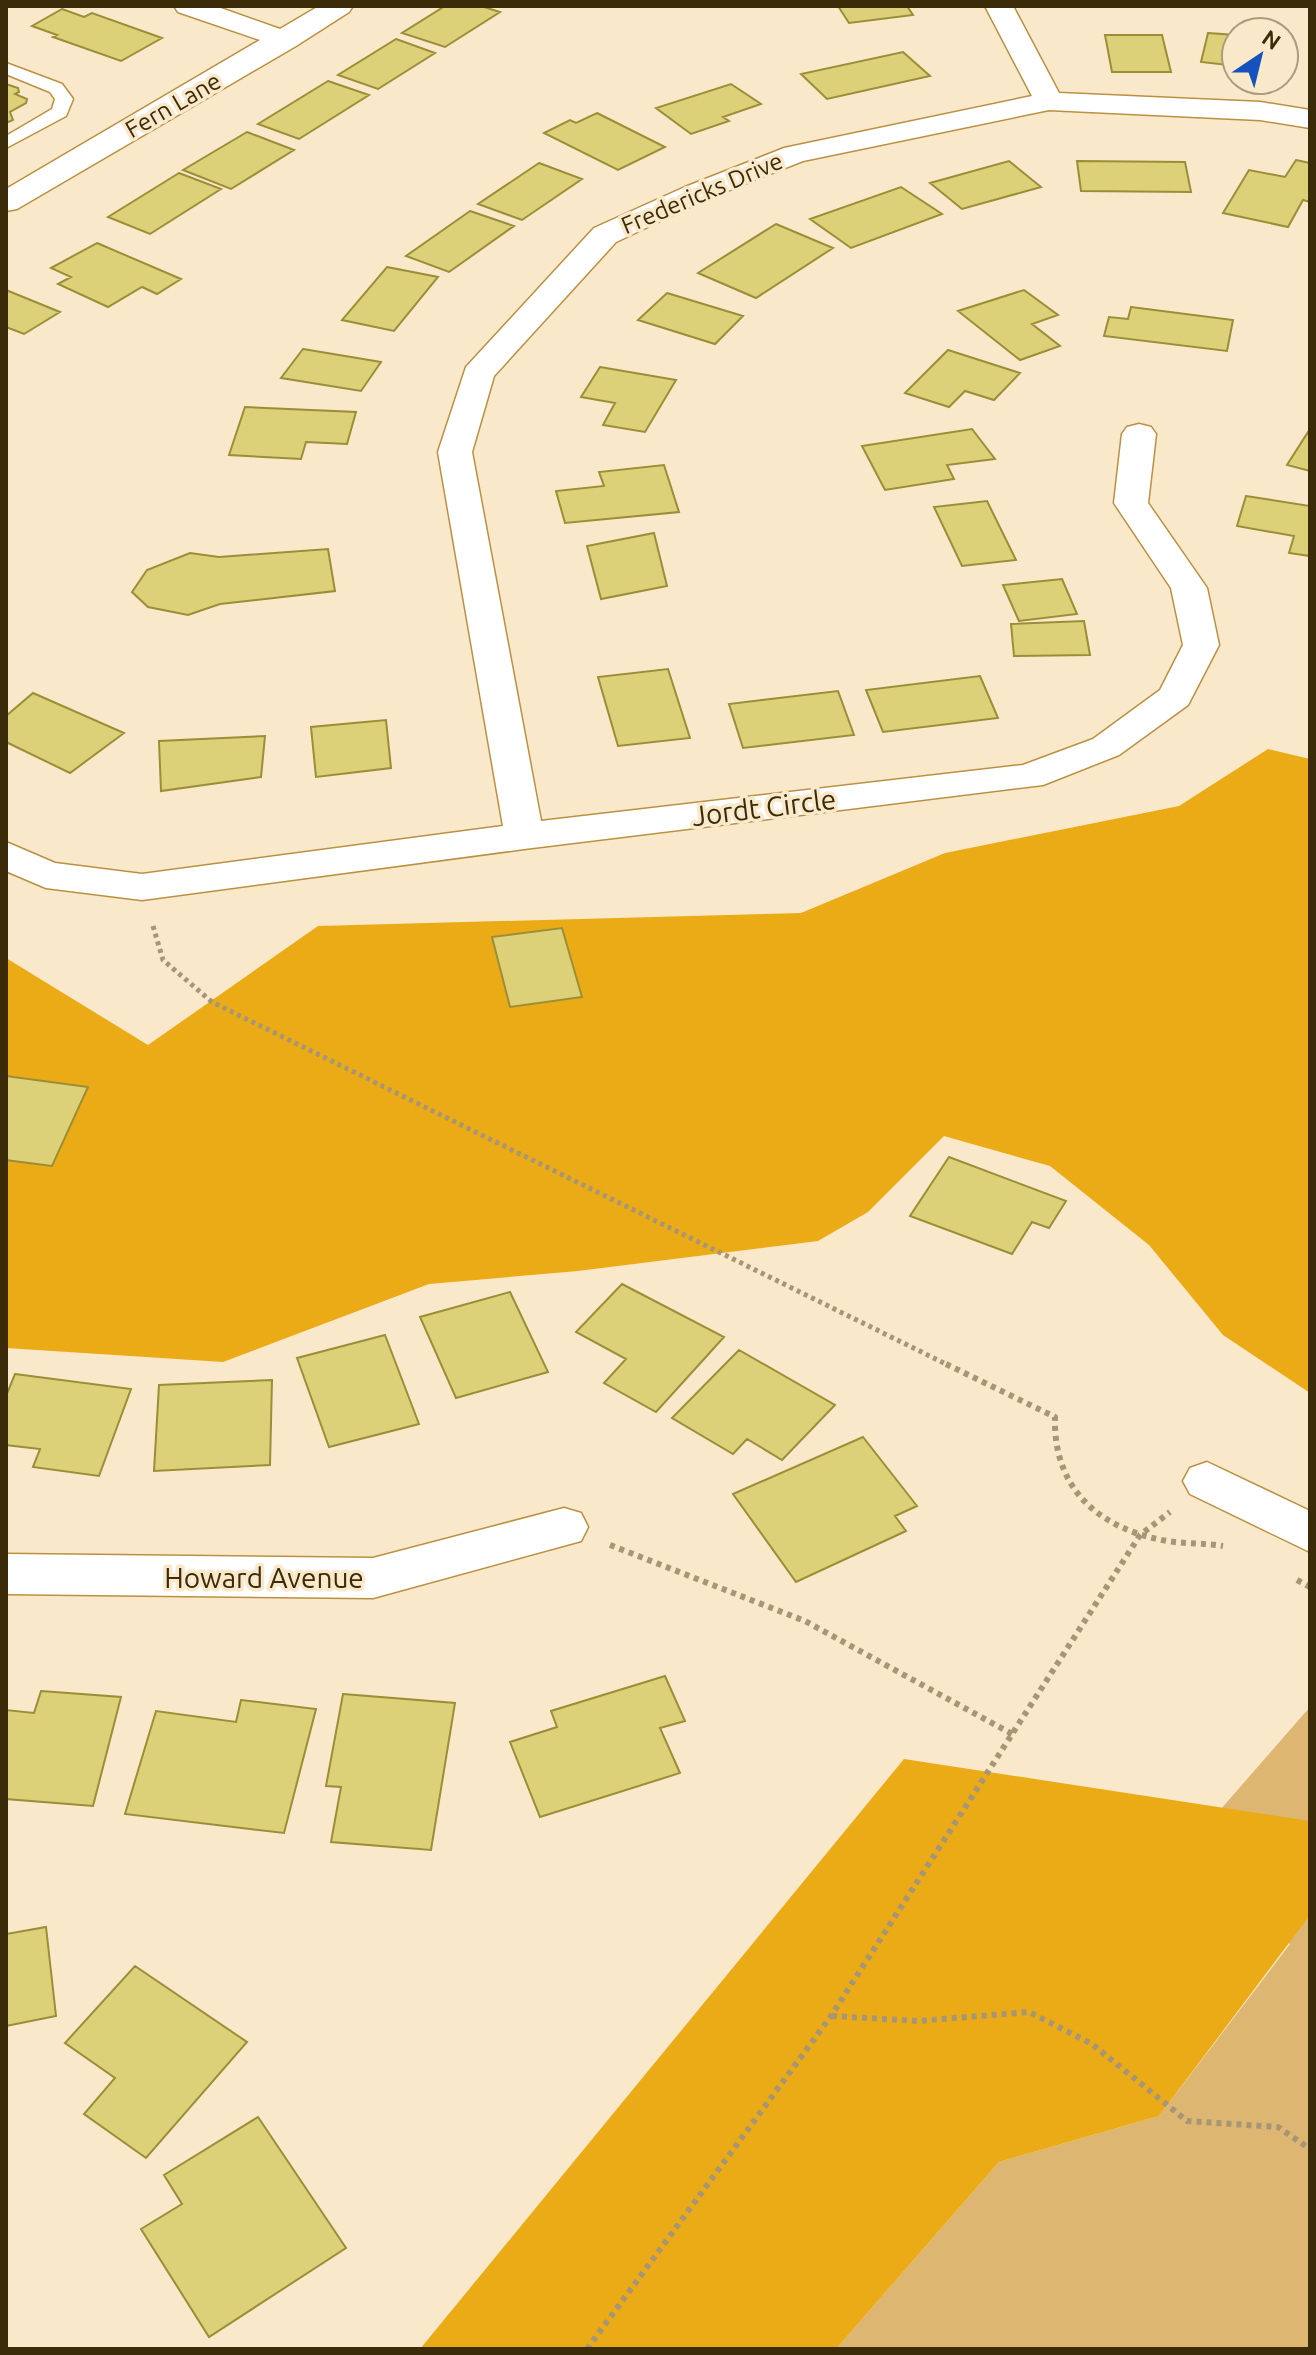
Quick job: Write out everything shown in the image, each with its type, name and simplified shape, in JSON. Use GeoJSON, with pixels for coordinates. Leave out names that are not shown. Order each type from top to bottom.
{"type":"FeatureCollection","features":[{"type":"Feature","properties":{"kind":"street"},"geometry":{"type":"LineString","coordinates":[[188,6],[286,40]]}},
{"type":"Feature","properties":{"kind":"street","name":"Fern Lane"},"geometry":{"type":"LineString","coordinates":[[6,202],[286,40],[339,6]]}},
{"type":"Feature","properties":{"kind":"street"},"geometry":{"type":"LineString","coordinates":[[999,6],[1049,101]]}},
{"type":"Feature","properties":{"kind":"street","name":"Fredericks Drive"},"geometry":{"type":"LineString","coordinates":[[524,836],[455,452],[478,374],[605,235],[696,193],[795,154],[1049,101],[1260,111],[1310,119]]}},
{"type":"Feature","properties":{"kind":"street","name":"Jordt Circle"},"geometry":{"type":"LineString","coordinates":[[6,855],[46,875],[142,887],[524,836],[1029,776],[1106,747],[1175,697],[1201,645],[1189,588],[1131,503],[1139,434]]}},
{"type":"Feature","properties":{"kind":"street"},"geometry":{"type":"LineString","coordinates":[[1207,1481],[1310,1533]]}},
{"type":"Feature","properties":{"kind":"street","name":"Howard Avenue"},"geometry":{"type":"LineString","coordinates":[[6,1574],[373,1578],[564,1527]]}},
{"type":"Feature","properties":{"kind":"lane"},"geometry":{"type":"LineString","coordinates":[[6,68],[56,88],[64,99],[60,112],[6,143]]}},
{"type":"Feature","properties":{"kind":"path"},"geometry":{"type":"LineString","coordinates":[[163,960],[212,1002],[1055,1417],[1055,1449],[1066,1479],[1088,1507],[1140,1535],[1227,1546]]}},
{"type":"Feature","properties":{"kind":"path"},"geometry":{"type":"LineString","coordinates":[[587,2349],[831,2016],[1140,1535],[1207,1481]]}},
{"type":"Feature","properties":{"kind":"path"},"geometry":{"type":"LineString","coordinates":[[564,1527],[805,1621],[1014,1735]]}},
{"type":"Feature","properties":{"kind":"path"},"geometry":{"type":"LineString","coordinates":[[1296,1580],[1310,1587]]}},
{"type":"Feature","properties":{"kind":"path"},"geometry":{"type":"LineString","coordinates":[[831,2016],[918,2021],[1029,2012],[1092,2044],[1187,2121],[1278,2127],[1310,2149]]}},
{"type":"Feature","properties":{"kind":"shaded area"},"geometry":{"type":"Polygon","coordinates":[[[1268,749],[1310,759],[1310,1393],[1223,1335],[1149,1245],[1050,1166],[944,1136],[868,1212],[818,1241],[578,1271],[429,1284],[223,1362],[6,1348],[6,958],[148,1045],[318,926],[801,913],[945,853],[1179,806],[1268,749]]]}},
{"type":"Feature","properties":{"kind":"shaded area"},"geometry":{"type":"Polygon","coordinates":[[[1310,1707],[1310,2349],[836,2349],[999,2162],[1159,2116],[1290,1944],[1179,1857],[1310,1707]]]}},
{"type":"Feature","properties":{"kind":"shaded area"},"geometry":{"type":"Polygon","coordinates":[[[904,1759],[1310,1821],[1310,1915],[1159,2116],[999,2162],[836,2349],[420,2349],[904,1759]]]}},
{"type":"Feature","properties":{"kind":"building"},"geometry":{"type":"Polygon","coordinates":[[[445,6],[481,6],[500,12],[445,47],[402,33],[445,6]]]}},
{"type":"Feature","properties":{"kind":"building"},"geometry":{"type":"Polygon","coordinates":[[[838,6],[907,6],[913,15],[849,23],[838,6]]]}},
{"type":"Feature","properties":{"kind":"building"},"geometry":{"type":"Polygon","coordinates":[[[62,9],[84,17],[92,13],[162,38],[121,61],[53,37],[57,35],[32,26],[62,9]]]}},
{"type":"Feature","properties":{"kind":"building"},"geometry":{"type":"Polygon","coordinates":[[[1208,33],[1220,34],[1220,64],[1201,62],[1208,33]]]}},
{"type":"Feature","properties":{"kind":"building"},"geometry":{"type":"Polygon","coordinates":[[[1105,35],[1162,35],[1171,72],[1112,72],[1105,35]]]}},
{"type":"Feature","properties":{"kind":"building"},"geometry":{"type":"Polygon","coordinates":[[[396,39],[435,53],[378,89],[338,75],[396,39]]]}},
{"type":"Feature","properties":{"kind":"building"},"geometry":{"type":"Polygon","coordinates":[[[903,52],[930,76],[827,99],[801,74],[903,52]]]}},
{"type":"Feature","properties":{"kind":"building"},"geometry":{"type":"Polygon","coordinates":[[[328,81],[369,95],[299,139],[258,124],[328,81]]]}},
{"type":"Feature","properties":{"kind":"building"},"geometry":{"type":"Polygon","coordinates":[[[6,84],[18,88],[19,92],[15,94],[27,99],[26,103],[10,112],[13,120],[6,123],[6,84]]]}},
{"type":"Feature","properties":{"kind":"building"},"geometry":{"type":"Polygon","coordinates":[[[731,84],[761,104],[723,117],[729,121],[691,134],[656,108],[731,84]]]}},
{"type":"Feature","properties":{"kind":"building"},"geometry":{"type":"Polygon","coordinates":[[[597,113],[665,147],[618,170],[544,133],[570,120],[576,123],[597,113]]]}},
{"type":"Feature","properties":{"kind":"building"},"geometry":{"type":"Polygon","coordinates":[[[247,132],[294,150],[231,189],[183,170],[247,132]]]}},
{"type":"Feature","properties":{"kind":"building"},"geometry":{"type":"Polygon","coordinates":[[[1296,160],[1310,163],[1310,202],[1303,200],[1288,227],[1223,213],[1249,170],[1285,177],[1296,160]]]}},
{"type":"Feature","properties":{"kind":"building"},"geometry":{"type":"Polygon","coordinates":[[[1009,161],[1041,187],[962,209],[930,183],[1009,161]]]}},
{"type":"Feature","properties":{"kind":"building"},"geometry":{"type":"Polygon","coordinates":[[[1077,161],[1185,162],[1191,192],[1081,191],[1077,161]]]}},
{"type":"Feature","properties":{"kind":"building"},"geometry":{"type":"Polygon","coordinates":[[[539,163],[582,179],[522,220],[478,204],[539,163]]]}},
{"type":"Feature","properties":{"kind":"building"},"geometry":{"type":"Polygon","coordinates":[[[179,173],[221,189],[150,234],[108,217],[179,173]]]}},
{"type":"Feature","properties":{"kind":"building"},"geometry":{"type":"Polygon","coordinates":[[[901,187],[942,214],[851,248],[810,219],[901,187]]]}},
{"type":"Feature","properties":{"kind":"building"},"geometry":{"type":"Polygon","coordinates":[[[470,211],[514,226],[449,272],[406,256],[470,211]]]}},
{"type":"Feature","properties":{"kind":"building"},"geometry":{"type":"Polygon","coordinates":[[[776,224],[833,248],[756,298],[698,273],[776,224]]]}},
{"type":"Feature","properties":{"kind":"building"},"geometry":{"type":"Polygon","coordinates":[[[97,243],[181,279],[157,294],[142,287],[108,307],[58,284],[71,277],[51,268],[97,243]]]}},
{"type":"Feature","properties":{"kind":"building"},"geometry":{"type":"Polygon","coordinates":[[[387,267],[438,277],[394,331],[342,320],[387,267]]]}},
{"type":"Feature","properties":{"kind":"building"},"geometry":{"type":"Polygon","coordinates":[[[6,290],[60,312],[24,334],[6,327],[6,290]]]}},
{"type":"Feature","properties":{"kind":"building"},"geometry":{"type":"Polygon","coordinates":[[[1024,290],[1058,315],[1032,324],[1060,346],[1020,360],[958,311],[1024,290]]]}},
{"type":"Feature","properties":{"kind":"building"},"geometry":{"type":"Polygon","coordinates":[[[667,293],[743,316],[715,344],[638,320],[667,293]]]}},
{"type":"Feature","properties":{"kind":"building"},"geometry":{"type":"Polygon","coordinates":[[[1131,307],[1233,320],[1227,351],[1104,336],[1109,317],[1128,319],[1131,307]]]}},
{"type":"Feature","properties":{"kind":"building"},"geometry":{"type":"Polygon","coordinates":[[[303,349],[381,362],[361,391],[281,378],[303,349]]]}},
{"type":"Feature","properties":{"kind":"building"},"geometry":{"type":"Polygon","coordinates":[[[948,350],[1020,373],[994,400],[965,391],[949,407],[905,393],[948,350]]]}},
{"type":"Feature","properties":{"kind":"building"},"geometry":{"type":"Polygon","coordinates":[[[600,367],[676,380],[645,432],[603,425],[615,403],[581,397],[600,367]]]}},
{"type":"Feature","properties":{"kind":"building"},"geometry":{"type":"Polygon","coordinates":[[[245,407],[356,412],[347,444],[306,442],[301,459],[229,455],[245,407]]]}},
{"type":"Feature","properties":{"kind":"building"},"geometry":{"type":"Polygon","coordinates":[[[972,429],[995,459],[947,465],[954,479],[885,490],[862,446],[972,429]]]}},
{"type":"Feature","properties":{"kind":"building"},"geometry":{"type":"Polygon","coordinates":[[[1310,429],[1310,471],[1287,465],[1310,429]]]}},
{"type":"Feature","properties":{"kind":"building"},"geometry":{"type":"Polygon","coordinates":[[[664,465],[679,512],[565,523],[556,491],[604,486],[599,472],[664,465]]]}},
{"type":"Feature","properties":{"kind":"building"},"geometry":{"type":"Polygon","coordinates":[[[1246,496],[1310,506],[1310,556],[1289,553],[1294,536],[1237,526],[1246,496]]]}},
{"type":"Feature","properties":{"kind":"building"},"geometry":{"type":"Polygon","coordinates":[[[987,501],[1016,560],[962,566],[934,507],[987,501]]]}},
{"type":"Feature","properties":{"kind":"building"},"geometry":{"type":"Polygon","coordinates":[[[654,533],[667,586],[601,599],[587,546],[654,533]]]}},
{"type":"Feature","properties":{"kind":"building"},"geometry":{"type":"Polygon","coordinates":[[[328,549],[335,591],[220,604],[188,615],[148,607],[132,592],[147,570],[190,553],[219,557],[328,549]]]}},
{"type":"Feature","properties":{"kind":"building"},"geometry":{"type":"Polygon","coordinates":[[[1062,579],[1077,614],[1019,621],[1003,585],[1062,579]]]}},
{"type":"Feature","properties":{"kind":"building"},"geometry":{"type":"Polygon","coordinates":[[[1084,621],[1090,655],[1014,656],[1011,624],[1084,621]]]}},
{"type":"Feature","properties":{"kind":"building"},"geometry":{"type":"Polygon","coordinates":[[[668,669],[690,738],[618,746],[598,677],[668,669]]]}},
{"type":"Feature","properties":{"kind":"building"},"geometry":{"type":"Polygon","coordinates":[[[980,676],[998,718],[883,732],[866,690],[980,676]]]}},
{"type":"Feature","properties":{"kind":"building"},"geometry":{"type":"Polygon","coordinates":[[[838,691],[854,735],[743,748],[729,704],[838,691]]]}},
{"type":"Feature","properties":{"kind":"building"},"geometry":{"type":"Polygon","coordinates":[[[33,693],[124,733],[70,773],[6,742],[6,716],[33,693]]]}},
{"type":"Feature","properties":{"kind":"building"},"geometry":{"type":"Polygon","coordinates":[[[386,720],[391,768],[316,777],[311,727],[386,720]]]}},
{"type":"Feature","properties":{"kind":"building"},"geometry":{"type":"Polygon","coordinates":[[[265,736],[261,777],[161,791],[159,741],[265,736]]]}},
{"type":"Feature","properties":{"kind":"building"},"geometry":{"type":"Polygon","coordinates":[[[562,928],[582,997],[510,1007],[492,937],[562,928]]]}},
{"type":"Feature","properties":{"kind":"building"},"geometry":{"type":"Polygon","coordinates":[[[6,1076],[88,1087],[52,1166],[6,1160],[6,1076]]]}},
{"type":"Feature","properties":{"kind":"building"},"geometry":{"type":"Polygon","coordinates":[[[949,1157],[1066,1201],[1049,1228],[1032,1222],[1012,1254],[910,1216],[949,1157]]]}},
{"type":"Feature","properties":{"kind":"building"},"geometry":{"type":"Polygon","coordinates":[[[622,1284],[724,1337],[656,1412],[604,1383],[626,1359],[576,1332],[622,1284]]]}},
{"type":"Feature","properties":{"kind":"building"},"geometry":{"type":"Polygon","coordinates":[[[510,1292],[548,1372],[456,1398],[420,1317],[510,1292]]]}},
{"type":"Feature","properties":{"kind":"building"},"geometry":{"type":"Polygon","coordinates":[[[385,1335],[419,1424],[329,1447],[297,1358],[385,1335]]]}},
{"type":"Feature","properties":{"kind":"building"},"geometry":{"type":"Polygon","coordinates":[[[739,1350],[835,1405],[782,1460],[747,1439],[733,1454],[672,1418],[739,1350]]]}},
{"type":"Feature","properties":{"kind":"building"},"geometry":{"type":"Polygon","coordinates":[[[15,1374],[131,1389],[99,1476],[33,1467],[40,1449],[6,1445],[6,1396],[15,1374]]]}},
{"type":"Feature","properties":{"kind":"building"},"geometry":{"type":"Polygon","coordinates":[[[272,1380],[270,1465],[154,1471],[159,1385],[272,1380]]]}},
{"type":"Feature","properties":{"kind":"building"},"geometry":{"type":"Polygon","coordinates":[[[863,1437],[917,1506],[895,1516],[906,1531],[796,1582],[733,1494],[863,1437]]]}},
{"type":"Feature","properties":{"kind":"building"},"geometry":{"type":"Polygon","coordinates":[[[665,1676],[685,1721],[660,1728],[680,1773],[540,1817],[510,1742],[557,1727],[551,1711],[665,1676]]]}},
{"type":"Feature","properties":{"kind":"building"},"geometry":{"type":"Polygon","coordinates":[[[41,1691],[121,1697],[93,1806],[6,1799],[6,1710],[34,1713],[41,1691]]]}},
{"type":"Feature","properties":{"kind":"building"},"geometry":{"type":"Polygon","coordinates":[[[343,1694],[455,1703],[431,1850],[331,1842],[341,1787],[326,1786],[343,1694]]]}},
{"type":"Feature","properties":{"kind":"building"},"geometry":{"type":"Polygon","coordinates":[[[241,1700],[316,1709],[284,1833],[125,1814],[156,1711],[236,1722],[241,1700]]]}},
{"type":"Feature","properties":{"kind":"building"},"geometry":{"type":"Polygon","coordinates":[[[46,1927],[56,2016],[6,2026],[6,1934],[46,1927]]]}},
{"type":"Feature","properties":{"kind":"building"},"geometry":{"type":"Polygon","coordinates":[[[135,1966],[247,2042],[146,2158],[84,2114],[115,2078],[65,2043],[135,1966]]]}},
{"type":"Feature","properties":{"kind":"building"},"geometry":{"type":"Polygon","coordinates":[[[258,2117],[346,2248],[209,2337],[141,2229],[182,2204],[164,2175],[258,2117]]]}}]}
